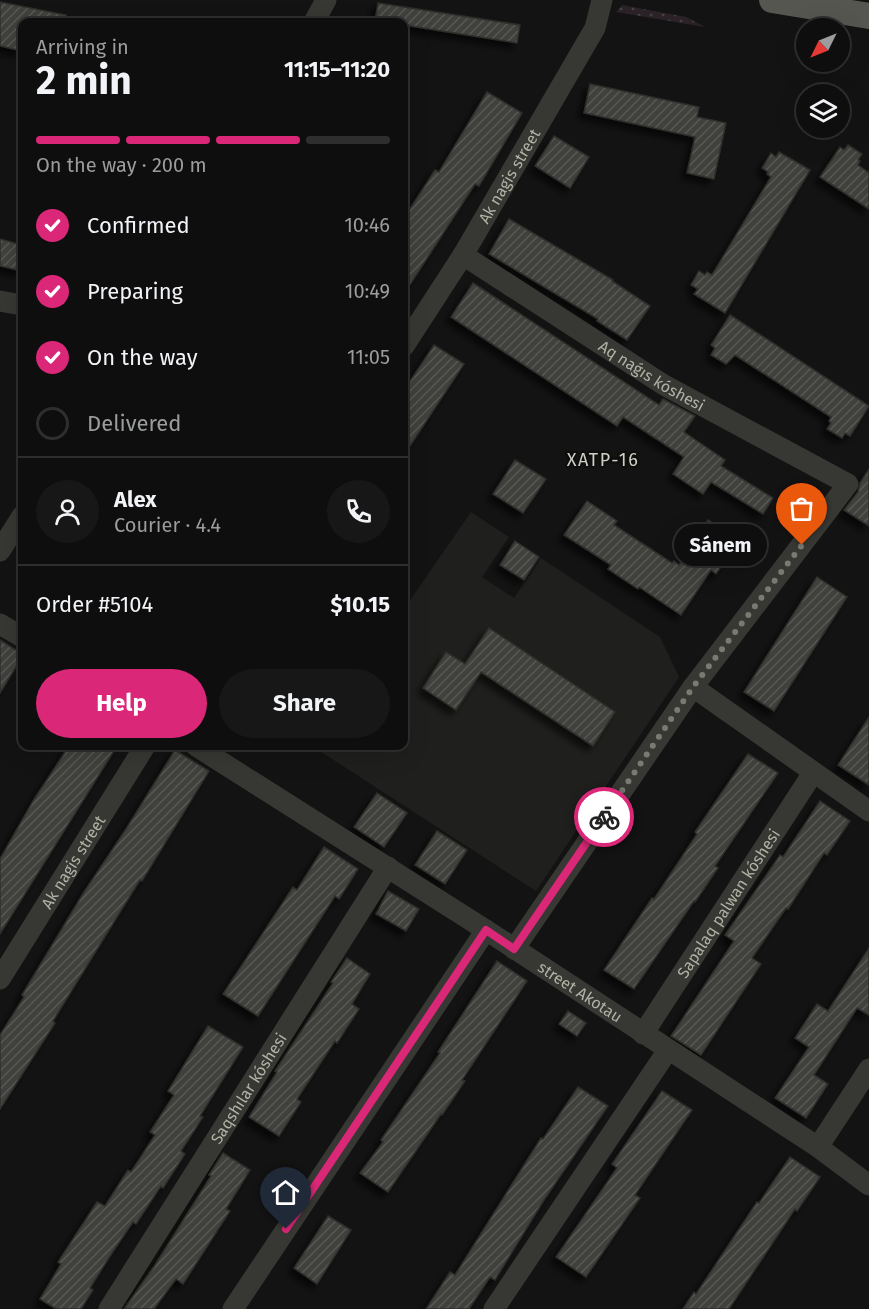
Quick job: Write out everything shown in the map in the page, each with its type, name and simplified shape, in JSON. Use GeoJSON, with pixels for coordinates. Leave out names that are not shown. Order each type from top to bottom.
{"type":"FeatureCollection","features":[{"type":"Feature","properties":{"kind":"main road"},"geometry":{"type":"LineString","coordinates":[[772,0],[869,16]]}},
{"type":"Feature","properties":{"kind":"street"},"geometry":{"type":"LineString","coordinates":[[316,18],[326,0]]}},
{"type":"Feature","properties":{"kind":"street","name":"Ak nagis street"},"geometry":{"type":"LineString","coordinates":[[408,340],[463,255],[595,28],[603,0]]}},
{"type":"Feature","properties":{"kind":"street","name":"Aq naǵıs kóshesi"},"geometry":{"type":"LineString","coordinates":[[463,255],[664,385],[848,484],[693,687]]}},
{"type":"Feature","properties":{"kind":"street"},"geometry":{"type":"LineString","coordinates":[[0,301],[18,304]]}},
{"type":"Feature","properties":{"kind":"street"},"geometry":{"type":"LineString","coordinates":[[0,551],[18,522]]}},
{"type":"Feature","properties":{"kind":"street"},"geometry":{"type":"LineString","coordinates":[[0,624],[18,635]]}},
{"type":"Feature","properties":{"kind":"street"},"geometry":{"type":"LineString","coordinates":[[514,949],[693,687],[869,811]]}},
{"type":"Feature","properties":{"kind":"street","name":"Ak nagis street"},"geometry":{"type":"LineString","coordinates":[[0,979],[143,750]]}},
{"type":"Feature","properties":{"kind":"street","name":"street Akotau"},"geometry":{"type":"LineString","coordinates":[[202,750],[486,930],[818,1147],[869,1185]]}},
{"type":"Feature","properties":{"kind":"street","name":"Sapalaq palwan kóshesi"},"geometry":{"type":"LineString","coordinates":[[643,1034],[813,772]]}},
{"type":"Feature","properties":{"kind":"street","name":"Saqshılar kóshesi"},"geometry":{"type":"LineString","coordinates":[[109,1309],[388,867]]}},
{"type":"Feature","properties":{"kind":"street"},"geometry":{"type":"LineString","coordinates":[[233,1309],[486,930]]}},
{"type":"Feature","properties":{"kind":"street"},"geometry":{"type":"LineString","coordinates":[[494,1309],[668,1050]]}},
{"type":"Feature","properties":{"kind":"street"},"geometry":{"type":"LineString","coordinates":[[818,1147],[869,1069]]}},
{"type":"Feature","properties":{"kind":"shaded area"},"geometry":{"type":"Polygon","coordinates":[[[622,5],[686,17],[705,27],[616,12],[622,5]]]}},
{"type":"Feature","properties":{"kind":"shaded area"},"geometry":{"type":"Polygon","coordinates":[[[471,512],[509,537],[482,577],[514,598],[541,558],[660,637],[679,677],[536,891],[318,750],[408,750],[408,603],[471,512]]]}},
{"type":"Feature","properties":{"kind":"building"},"geometry":{"type":"Polygon","coordinates":[[[0,2],[66,15],[66,18],[18,18],[18,50],[0,46],[0,2]]]}},
{"type":"Feature","properties":{"kind":"building"},"geometry":{"type":"Polygon","coordinates":[[[378,3],[520,25],[517,43],[408,26],[408,18],[376,18],[378,3]]]}},
{"type":"Feature","properties":{"kind":"building"},"geometry":{"type":"Polygon","coordinates":[[[590,84],[699,107],[697,117],[726,123],[714,179],[687,173],[695,137],[584,113],[590,84]]]}},
{"type":"Feature","properties":{"kind":"building"},"geometry":{"type":"Polygon","coordinates":[[[487,92],[522,113],[479,186],[475,184],[408,288],[408,212],[435,170],[439,172],[487,92]]]}},
{"type":"Feature","properties":{"kind":"building"},"geometry":{"type":"Polygon","coordinates":[[[554,136],[589,157],[570,188],[535,166],[554,136]]]}},
{"type":"Feature","properties":{"kind":"building"},"geometry":{"type":"Polygon","coordinates":[[[848,145],[862,154],[858,165],[869,173],[869,209],[820,177],[840,147],[844,150],[848,145]]]}},
{"type":"Feature","properties":{"kind":"building"},"geometry":{"type":"Polygon","coordinates":[[[779,152],[810,170],[725,313],[694,294],[698,289],[691,285],[699,271],[705,275],[707,272],[712,275],[771,177],[762,168],[771,153],[776,157],[779,152]]]}},
{"type":"Feature","properties":{"kind":"building"},"geometry":{"type":"Polygon","coordinates":[[[509,219],[613,280],[650,306],[627,340],[597,321],[598,319],[489,254],[509,219]]]}},
{"type":"Feature","properties":{"kind":"building"},"geometry":{"type":"Polygon","coordinates":[[[0,239],[18,244],[18,270],[0,266],[0,239]]]}},
{"type":"Feature","properties":{"kind":"building"},"geometry":{"type":"Polygon","coordinates":[[[473,283],[659,405],[663,399],[695,416],[684,432],[725,460],[721,466],[773,498],[763,514],[711,482],[703,494],[673,474],[684,457],[623,417],[617,426],[451,317],[473,283]]]}},
{"type":"Feature","properties":{"kind":"building"},"geometry":{"type":"Polygon","coordinates":[[[730,315],[869,406],[850,436],[845,433],[842,438],[827,429],[831,423],[829,421],[831,417],[735,355],[726,364],[711,355],[715,348],[711,345],[730,315]]]}},
{"type":"Feature","properties":{"kind":"building"},"geometry":{"type":"Polygon","coordinates":[[[434,345],[464,364],[408,449],[408,384],[434,345]]]}},
{"type":"Feature","properties":{"kind":"building"},"geometry":{"type":"Polygon","coordinates":[[[515,460],[546,479],[523,513],[493,494],[515,460]]]}},
{"type":"Feature","properties":{"kind":"building"},"geometry":{"type":"Polygon","coordinates":[[[869,469],[869,526],[844,510],[858,492],[860,483],[869,469]]]}},
{"type":"Feature","properties":{"kind":"building"},"geometry":{"type":"Polygon","coordinates":[[[587,501],[617,521],[614,525],[672,563],[674,561],[679,565],[708,520],[739,540],[716,574],[711,570],[681,615],[608,569],[611,565],[564,535],[587,501]]]}},
{"type":"Feature","properties":{"kind":"building"},"geometry":{"type":"Polygon","coordinates":[[[515,541],[539,557],[524,580],[500,565],[515,541]]]}},
{"type":"Feature","properties":{"kind":"building"},"geometry":{"type":"Polygon","coordinates":[[[817,577],[847,597],[774,711],[744,692],[817,577]]]}},
{"type":"Feature","properties":{"kind":"building"},"geometry":{"type":"Polygon","coordinates":[[[489,628],[615,712],[593,746],[481,672],[456,710],[423,688],[446,652],[465,664],[489,628]]]}},
{"type":"Feature","properties":{"kind":"building"},"geometry":{"type":"Polygon","coordinates":[[[0,640],[18,651],[18,664],[0,693],[0,640]]]}},
{"type":"Feature","properties":{"kind":"building"},"geometry":{"type":"Polygon","coordinates":[[[869,717],[869,785],[838,765],[869,717]]]}},
{"type":"Feature","properties":{"kind":"building"},"geometry":{"type":"Polygon","coordinates":[[[66,750],[115,750],[0,934],[0,859],[33,801],[66,750]]]}},
{"type":"Feature","properties":{"kind":"building"},"geometry":{"type":"Polygon","coordinates":[[[175,750],[209,771],[0,1109],[0,1035],[84,892],[175,750]]]}},
{"type":"Feature","properties":{"kind":"building"},"geometry":{"type":"Polygon","coordinates":[[[748,754],[778,773],[715,866],[718,868],[634,989],[604,970],[652,898],[654,899],[697,834],[695,832],[748,754]]]}},
{"type":"Feature","properties":{"kind":"building"},"geometry":{"type":"Polygon","coordinates":[[[377,793],[407,813],[384,847],[354,827],[377,793]]]}},
{"type":"Feature","properties":{"kind":"building"},"geometry":{"type":"Polygon","coordinates":[[[820,801],[850,821],[827,855],[824,853],[788,909],[786,908],[752,958],[761,964],[701,1055],[671,1036],[734,941],[725,935],[780,855],[783,857],[820,801]]]}},
{"type":"Feature","properties":{"kind":"building"},"geometry":{"type":"Polygon","coordinates":[[[437,831],[467,850],[445,884],[415,865],[437,831]]]}},
{"type":"Feature","properties":{"kind":"building"},"geometry":{"type":"Polygon","coordinates":[[[324,847],[358,869],[339,899],[335,896],[258,1016],[223,994],[293,887],[297,890],[324,847]]]}},
{"type":"Feature","properties":{"kind":"building"},"geometry":{"type":"Polygon","coordinates":[[[388,891],[419,909],[406,931],[376,914],[388,891]]]}},
{"type":"Feature","properties":{"kind":"building"},"geometry":{"type":"Polygon","coordinates":[[[869,948],[869,1015],[857,1008],[814,1075],[828,1084],[806,1118],[775,1098],[809,1047],[795,1038],[817,1004],[828,1011],[869,948]]]}},
{"type":"Feature","properties":{"kind":"building"},"geometry":{"type":"Polygon","coordinates":[[[347,958],[370,974],[352,1004],[359,1009],[297,1099],[301,1102],[279,1136],[249,1117],[277,1072],[275,1071],[347,958]]]}},
{"type":"Feature","properties":{"kind":"building"},"geometry":{"type":"Polygon","coordinates":[[[497,961],[527,981],[462,1080],[465,1081],[388,1192],[360,1173],[383,1142],[381,1140],[440,1053],[438,1052],[497,961]]]}},
{"type":"Feature","properties":{"kind":"building"},"geometry":{"type":"Polygon","coordinates":[[[568,1011],[586,1023],[577,1036],[559,1024],[568,1011]]]}},
{"type":"Feature","properties":{"kind":"building"},"geometry":{"type":"Polygon","coordinates":[[[208,1026],[243,1047],[181,1151],[185,1154],[163,1188],[161,1186],[136,1224],[133,1222],[112,1253],[90,1288],[93,1290],[81,1309],[56,1309],[40,1299],[61,1264],[58,1262],[97,1202],[105,1206],[128,1170],[131,1172],[155,1135],[150,1132],[174,1095],[168,1091],[208,1026]]]}},
{"type":"Feature","properties":{"kind":"building"},"geometry":{"type":"Polygon","coordinates":[[[578,1087],[608,1106],[544,1200],[495,1280],[490,1277],[469,1309],[426,1309],[450,1272],[455,1275],[541,1138],[543,1139],[578,1087]]]}},
{"type":"Feature","properties":{"kind":"building"},"geometry":{"type":"Polygon","coordinates":[[[662,1091],[692,1110],[635,1195],[640,1198],[586,1277],[556,1257],[617,1168],[612,1164],[662,1091]]]}},
{"type":"Feature","properties":{"kind":"building"},"geometry":{"type":"Polygon","coordinates":[[[223,1153],[250,1170],[226,1209],[230,1211],[183,1284],[176,1279],[154,1309],[124,1309],[155,1265],[223,1153]]]}},
{"type":"Feature","properties":{"kind":"building"},"geometry":{"type":"Polygon","coordinates":[[[790,1157],[820,1177],[797,1211],[795,1209],[729,1309],[683,1309],[694,1292],[696,1294],[790,1157]]]}},
{"type":"Feature","properties":{"kind":"building"},"geometry":{"type":"Polygon","coordinates":[[[328,1216],[351,1230],[317,1284],[294,1268],[328,1216]]]}},
{"type":"Feature","properties":{"kind":"way so far"},"geometry":{"type":"LineString","coordinates":[[604,817],[693,687],[802,545]]}},
{"type":"Feature","properties":{"kind":"place","name":"Sánem"},"geometry":{"type":"Point","coordinates":[802,545]}},
{"type":"Feature","properties":{"kind":"district","name":"XATP-16"},"geometry":{"type":"Point","coordinates":[603,460]}},
{"type":"Feature","properties":{"kind":"route"},"geometry":{"type":"LineString","coordinates":[[286,1229],[486,930],[514,949],[604,817]]}}]}
